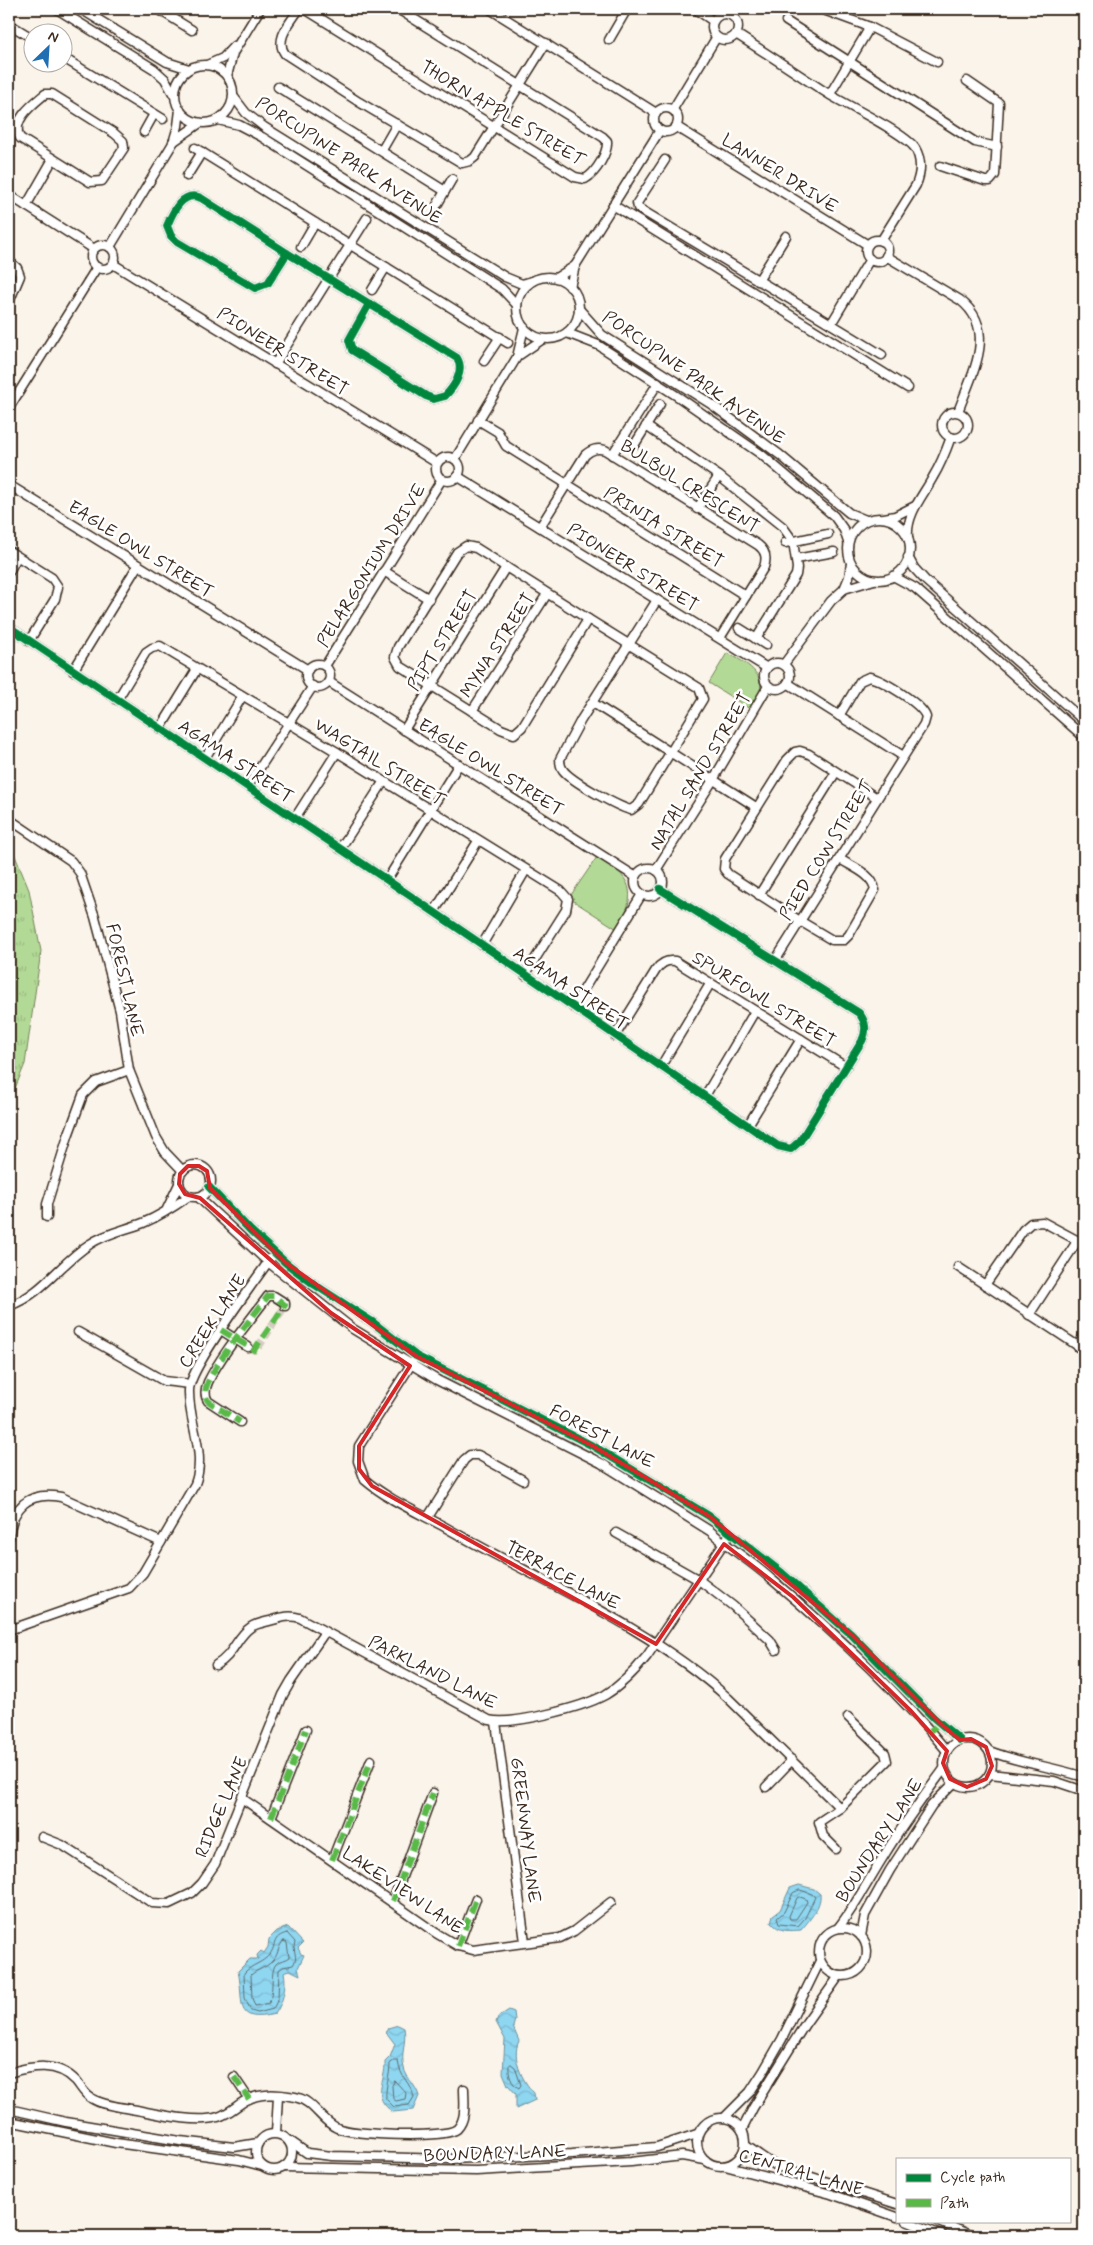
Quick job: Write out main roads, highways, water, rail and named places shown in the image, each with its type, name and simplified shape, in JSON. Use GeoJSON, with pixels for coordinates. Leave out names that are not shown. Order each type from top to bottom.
{"type":"FeatureCollection","features":[{"type":"Feature","properties":{"kind":"water"},"geometry":{"type":"Polygon","coordinates":[[[799,1885],[814,1889],[820,1894],[817,1909],[801,1930],[788,1931],[777,1928],[771,1922],[773,1915],[780,1910],[790,1888],[799,1885]]]}},
{"type":"Feature","properties":{"kind":"water"},"geometry":{"type":"Polygon","coordinates":[[[288,1927],[303,1943],[298,1948],[301,1954],[304,1955],[298,1968],[300,1975],[290,1970],[284,1972],[284,1994],[275,2014],[252,2016],[246,2013],[243,2008],[238,1971],[250,1959],[258,1959],[257,1955],[261,1951],[264,1953],[268,1947],[269,1939],[277,1931],[288,1927]]]}},
{"type":"Feature","properties":{"kind":"water"},"geometry":{"type":"Polygon","coordinates":[[[509,2010],[514,2012],[515,2020],[513,2027],[519,2041],[516,2054],[519,2068],[525,2082],[534,2093],[535,2100],[516,2109],[516,2094],[508,2085],[503,2073],[505,2039],[496,2022],[498,2017],[509,2010]]]}},
{"type":"Feature","properties":{"kind":"water"},"geometry":{"type":"Polygon","coordinates":[[[398,2025],[404,2028],[404,2068],[419,2096],[413,2110],[393,2112],[382,2101],[381,2089],[385,2062],[390,2057],[395,2044],[386,2032],[388,2028],[398,2025]]]}},
{"type":"Feature","properties":{"kind":"tunnel"},"geometry":{"type":"LineString","coordinates":[[248,1347],[254,1350],[257,1349],[285,1306]]}}]}
